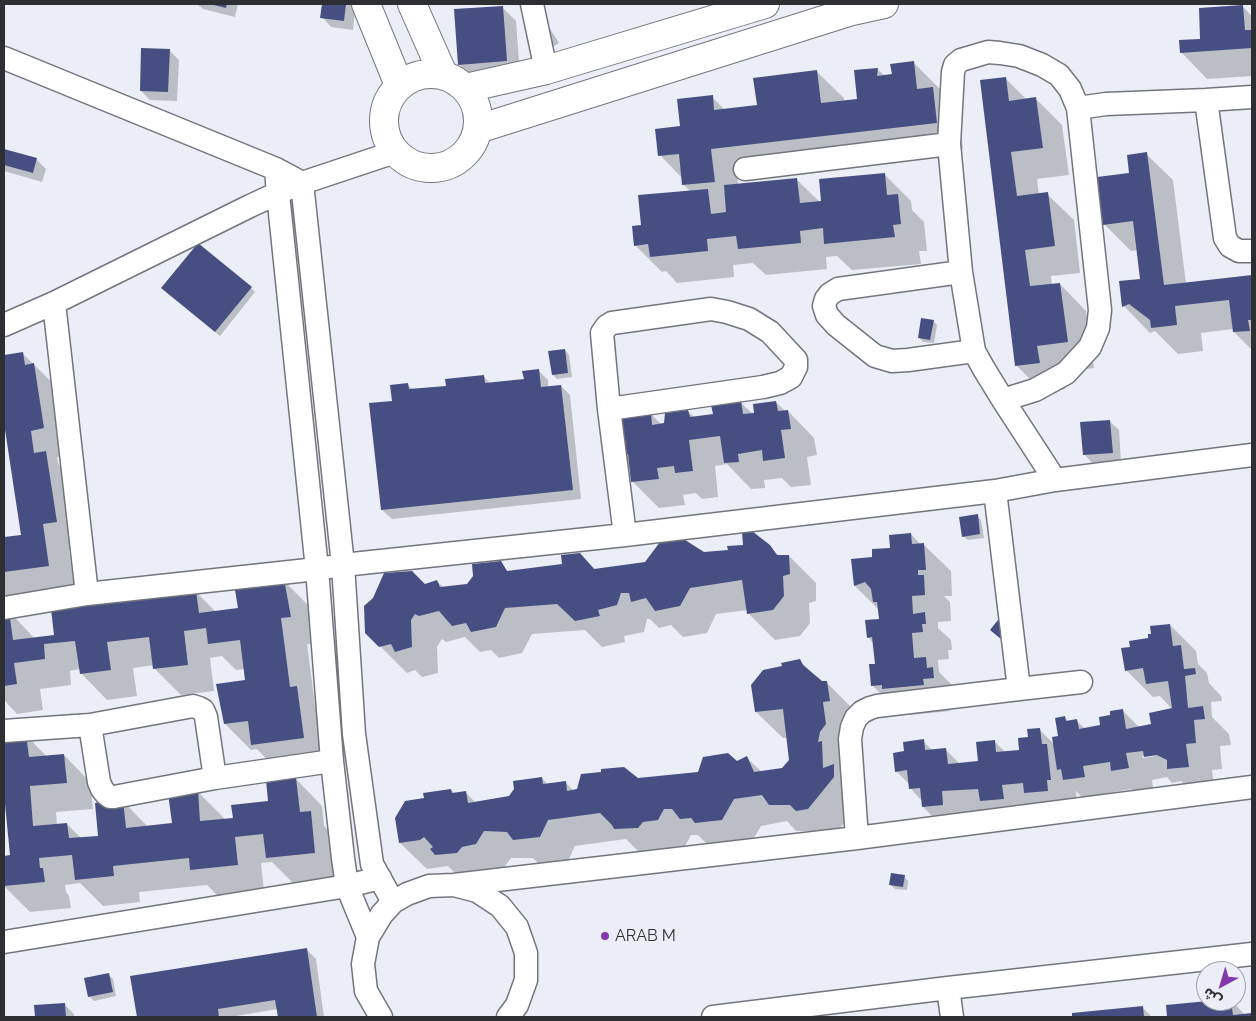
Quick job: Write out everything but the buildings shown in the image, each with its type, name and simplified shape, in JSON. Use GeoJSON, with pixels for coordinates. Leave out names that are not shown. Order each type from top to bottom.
{"type":"FeatureCollection","features":[{"type":"Feature","properties":{"kind":"street"},"geometry":{"type":"LineString","coordinates":[[366,4],[399,86]]}},
{"type":"Feature","properties":{"kind":"street"},"geometry":{"type":"LineString","coordinates":[[412,4],[443,74]]}},
{"type":"Feature","properties":{"kind":"street"},"geometry":{"type":"LineString","coordinates":[[532,4],[546,70]]}},
{"type":"Feature","properties":{"kind":"street"},"geometry":{"type":"LineString","coordinates":[[466,88],[546,70],[765,4]]}},
{"type":"Feature","properties":{"kind":"street"},"geometry":{"type":"LineString","coordinates":[[478,129],[852,11],[884,4]]}},
{"type":"Feature","properties":{"kind":"street"},"geometry":{"type":"LineString","coordinates":[[1003,400],[1034,390],[1066,373],[1090,347],[1098,328],[1100,310],[1078,108],[1070,89],[1059,75],[1042,65],[1019,56],[1000,52],[988,52],[961,60],[955,65],[953,72],[949,144],[961,272],[974,351],[1003,400],[1055,480]]}},
{"type":"Feature","properties":{"kind":"street"},"geometry":{"type":"LineString","coordinates":[[4,58],[276,170],[302,183]]}},
{"type":"Feature","properties":{"kind":"street"},"geometry":{"type":"LineString","coordinates":[[427,73],[443,74],[466,88],[474,100],[478,114],[478,129],[474,142],[467,153],[456,161],[444,166],[431,168],[418,166],[406,161],[396,152],[388,140],[384,126],[384,111],[390,97],[399,86],[412,77],[427,73]]}},
{"type":"Feature","properties":{"kind":"street"},"geometry":{"type":"LineString","coordinates":[[1078,108],[1106,104],[1252,97]]}},
{"type":"Feature","properties":{"kind":"street"},"geometry":{"type":"LineString","coordinates":[[1206,100],[1225,238],[1230,246],[1239,251],[1252,252]]}},
{"type":"Feature","properties":{"kind":"street"},"geometry":{"type":"LineString","coordinates":[[744,169],[949,144]]}},
{"type":"Feature","properties":{"kind":"street"},"geometry":{"type":"LineString","coordinates":[[4,325],[54,304],[241,210],[302,183],[396,152]]}},
{"type":"Feature","properties":{"kind":"street"},"geometry":{"type":"LineString","coordinates":[[276,170],[317,569],[332,761],[347,886],[368,937]]}},
{"type":"Feature","properties":{"kind":"street"},"geometry":{"type":"LineString","coordinates":[[302,183],[343,565],[354,734],[372,864],[393,902]]}},
{"type":"Feature","properties":{"kind":"street"},"geometry":{"type":"LineString","coordinates":[[961,272],[838,289],[830,294],[824,306],[836,325],[875,356],[892,361],[974,351]]}},
{"type":"Feature","properties":{"kind":"street"},"geometry":{"type":"LineString","coordinates":[[54,304],[87,594]]}},
{"type":"Feature","properties":{"kind":"street"},"geometry":{"type":"LineString","coordinates":[[609,409],[780,383],[791,377],[796,367],[796,360],[770,332],[749,319],[711,309],[612,323],[607,326],[602,332],[609,409],[625,536]]}},
{"type":"Feature","properties":{"kind":"street"},"geometry":{"type":"LineString","coordinates":[[4,608],[87,594],[625,536],[995,491],[1055,480],[1252,454]]}},
{"type":"Feature","properties":{"kind":"street"},"geometry":{"type":"LineString","coordinates":[[995,491],[1019,689]]}},
{"type":"Feature","properties":{"kind":"street"},"geometry":{"type":"LineString","coordinates":[[857,838],[850,739],[856,718],[862,712],[877,706],[1081,682]]}},
{"type":"Feature","properties":{"kind":"street"},"geometry":{"type":"LineString","coordinates":[[4,731],[90,725],[193,706],[203,710],[206,717],[215,778]]}},
{"type":"Feature","properties":{"kind":"street"},"geometry":{"type":"LineString","coordinates":[[90,725],[99,782],[102,789],[110,797],[215,778],[332,761]]}},
{"type":"Feature","properties":{"kind":"street"},"geometry":{"type":"LineString","coordinates":[[381,1017],[366,991],[363,964],[368,937],[382,914],[393,902],[406,894],[429,886],[454,885],[857,838],[1252,787]]}},
{"type":"Feature","properties":{"kind":"street"},"geometry":{"type":"LineString","coordinates":[[4,942],[347,886],[380,878]]}},
{"type":"Feature","properties":{"kind":"street"},"geometry":{"type":"LineString","coordinates":[[454,885],[477,891],[500,906],[517,927],[526,953],[526,980],[517,1005],[508,1017]]}},
{"type":"Feature","properties":{"kind":"street"},"geometry":{"type":"LineString","coordinates":[[713,1017],[948,988],[1252,954]]}},
{"type":"Feature","properties":{"kind":"street"},"geometry":{"type":"LineString","coordinates":[[948,988],[952,1017]]}},
{"type":"Feature","properties":{"kind":"place","name":"ARAB M"},"geometry":{"type":"Point","coordinates":[605,936]}}]}
